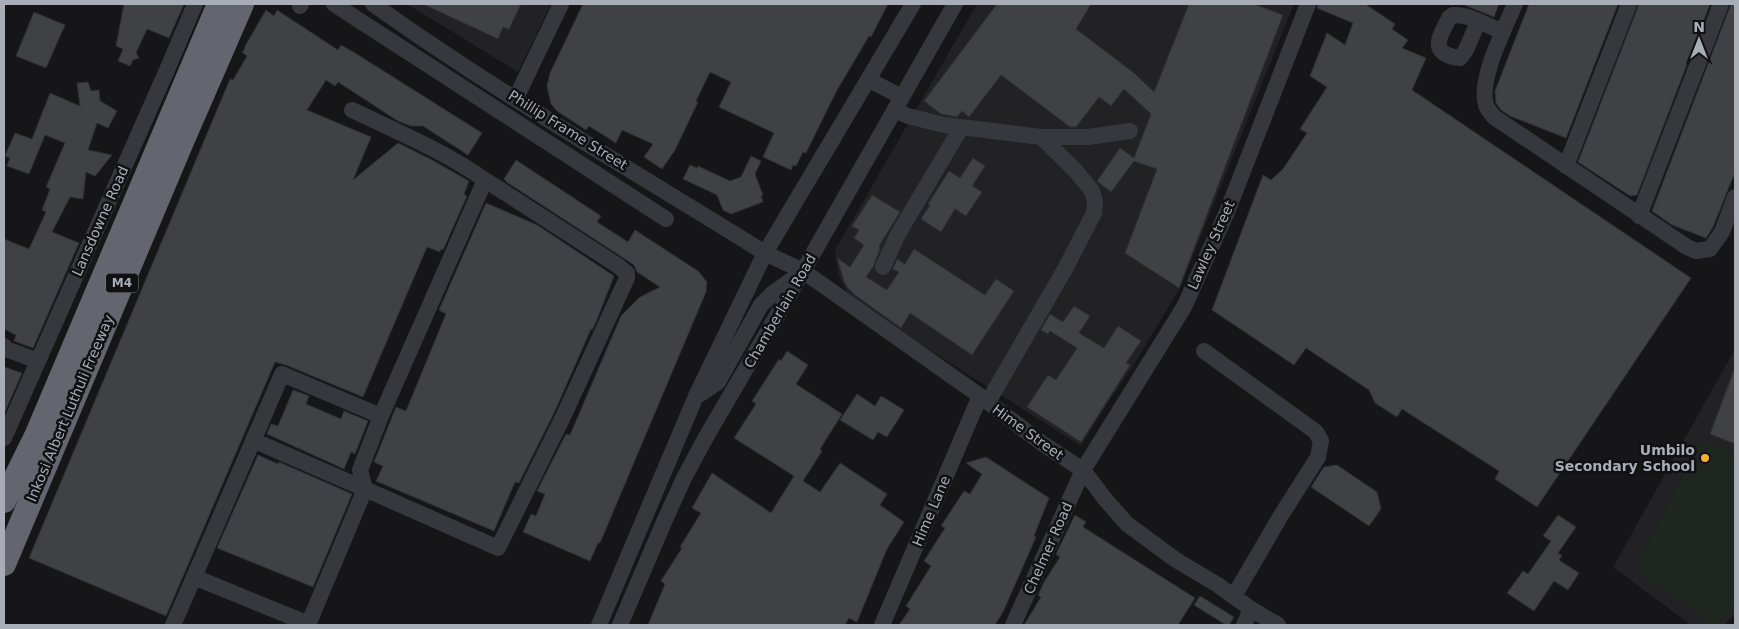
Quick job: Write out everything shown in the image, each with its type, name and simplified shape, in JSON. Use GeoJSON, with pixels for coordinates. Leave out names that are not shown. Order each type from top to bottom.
{"type":"FeatureCollection","features":[{"type":"Feature","properties":{"kind":"highway","name":"Inkosi Albert Luthuli Freeway"},"geometry":{"type":"LineString","coordinates":[[4,501],[37,434],[219,4]]}},
{"type":"Feature","properties":{"kind":"highway","name":"Inkosi Albert Luthuli Freeway"},"geometry":{"type":"LineString","coordinates":[[4,564],[242,4]]}},
{"type":"Feature","properties":{"kind":"street","name":"Lansdowne Road"},"geometry":{"type":"LineString","coordinates":[[4,438],[195,4]]}},
{"type":"Feature","properties":{"kind":"street"},"geometry":{"type":"LineString","coordinates":[[334,4],[666,219]]}},
{"type":"Feature","properties":{"kind":"street","name":"Phillip Frame Street"},"geometry":{"type":"LineString","coordinates":[[373,4],[424,40],[765,253]]}},
{"type":"Feature","properties":{"kind":"street"},"geometry":{"type":"LineString","coordinates":[[516,98],[561,4]]}},
{"type":"Feature","properties":{"kind":"street"},"geometry":{"type":"LineString","coordinates":[[599,625],[696,396],[765,253],[913,4]]}},
{"type":"Feature","properties":{"kind":"street","name":"Chamberlain Road"},"geometry":{"type":"LineString","coordinates":[[620,625],[684,478],[706,437],[803,272],[955,4]]}},
{"type":"Feature","properties":{"kind":"street","name":"Lawley Street"},"geometry":{"type":"LineString","coordinates":[[1082,470],[1184,307],[1227,212],[1308,4]]}},
{"type":"Feature","properties":{"kind":"street"},"geometry":{"type":"LineString","coordinates":[[1514,4],[1491,62],[1486,83],[1484,95],[1486,106],[1494,117],[1639,216],[1696,251],[1710,249],[1716,243],[1735,197]]}},
{"type":"Feature","properties":{"kind":"street"},"geometry":{"type":"LineString","coordinates":[[1566,166],[1630,4]]}},
{"type":"Feature","properties":{"kind":"street"},"geometry":{"type":"LineString","coordinates":[[1639,216],[1721,4]]}},
{"type":"Feature","properties":{"kind":"street"},"geometry":{"type":"LineString","coordinates":[[1478,22],[1503,32]]}},
{"type":"Feature","properties":{"kind":"street"},"geometry":{"type":"LineString","coordinates":[[869,80],[917,118],[961,128],[1041,137],[1095,136],[1130,131]]}},
{"type":"Feature","properties":{"kind":"street"},"geometry":{"type":"LineString","coordinates":[[253,440],[498,548],[563,417],[627,278],[626,273],[617,265],[462,164],[352,110]]}},
{"type":"Feature","properties":{"kind":"street"},"geometry":{"type":"LineString","coordinates":[[883,267],[898,234],[961,128]]}},
{"type":"Feature","properties":{"kind":"street","name":"Hime Lane"},"geometry":{"type":"LineString","coordinates":[[882,625],[984,399],[1055,286],[1094,213],[1095,201],[1092,191],[1076,170],[1041,137]]}},
{"type":"Feature","properties":{"kind":"street"},"geometry":{"type":"LineString","coordinates":[[194,577],[309,624],[365,489],[360,470],[381,416],[485,180]]}},
{"type":"Feature","properties":{"kind":"street","name":"Hime Street"},"geometry":{"type":"LineString","coordinates":[[765,253],[803,272],[1082,470],[1128,524],[1176,560],[1278,625]]}},
{"type":"Feature","properties":{"kind":"street"},"geometry":{"type":"LineString","coordinates":[[696,396],[718,382],[761,305],[773,293],[803,272]]}},
{"type":"Feature","properties":{"kind":"street"},"geometry":{"type":"LineString","coordinates":[[4,346],[6,349],[38,361]]}},
{"type":"Feature","properties":{"kind":"street"},"geometry":{"type":"LineString","coordinates":[[1204,351],[1316,432],[1321,441],[1318,457],[1234,596]]}},
{"type":"Feature","properties":{"kind":"street"},"geometry":{"type":"LineString","coordinates":[[173,625],[282,374],[381,416]]}},
{"type":"Feature","properties":{"kind":"street"},"geometry":{"type":"LineString","coordinates":[[683,427],[706,437]]}},
{"type":"Feature","properties":{"kind":"street","name":"Chelmer Road"},"geometry":{"type":"LineString","coordinates":[[1013,625],[1082,470]]}},
{"type":"Feature","properties":{"kind":"street"},"geometry":{"type":"LineString","coordinates":[[1244,625],[1251,609]]}},
{"type":"Feature","properties":{"kind":"shaded area"},"geometry":{"type":"Polygon","coordinates":[[[407,4],[551,4],[518,72],[407,4]]]}},
{"type":"Feature","properties":{"kind":"shaded area"},"geometry":{"type":"Polygon","coordinates":[[[977,4],[1294,4],[1180,288],[1133,366],[1081,446],[851,300],[838,274],[835,250],[977,4]]]}},
{"type":"Feature","properties":{"kind":"shaded area","name":"Umbilo Secondary School"},"geometry":{"type":"Polygon","coordinates":[[[1735,349],[1735,613],[1724,625],[1691,625],[1613,567],[1735,349]]]}},
{"type":"Feature","properties":{"kind":"shaded area","name":"Umbilo Secondary School"},"geometry":{"type":"Polygon","coordinates":[[[1701,440],[1728,449],[1735,463],[1735,605],[1718,625],[1713,625],[1634,569],[1701,440]]]}},
{"type":"Feature","properties":{"kind":"building"},"geometry":{"type":"Polygon","coordinates":[[[124,4],[184,4],[169,38],[147,29],[136,53],[139,58],[133,60],[130,66],[118,61],[123,49],[116,46],[124,4]]]}},
{"type":"Feature","properties":{"kind":"building"},"geometry":{"type":"Polygon","coordinates":[[[423,4],[521,4],[509,29],[503,27],[498,39],[423,4]]]}},
{"type":"Feature","properties":{"kind":"building"},"geometry":{"type":"Polygon","coordinates":[[[583,4],[888,4],[871,37],[869,36],[836,92],[806,153],[803,152],[796,166],[793,165],[791,170],[763,157],[774,133],[719,107],[731,82],[710,72],[675,150],[662,169],[644,157],[653,144],[622,130],[616,143],[589,126],[586,130],[557,111],[551,104],[547,86],[550,73],[583,4]]]}},
{"type":"Feature","properties":{"kind":"building"},"geometry":{"type":"Polygon","coordinates":[[[997,4],[1091,4],[1076,29],[1134,73],[1154,92],[1189,4],[1254,4],[1283,15],[1179,288],[1125,253],[1157,169],[1134,161],[1111,192],[1097,181],[1120,148],[1134,158],[1151,114],[1124,89],[1111,106],[1099,97],[1076,127],[1070,127],[1001,75],[969,117],[962,111],[957,117],[941,114],[924,101],[997,4]]]}},
{"type":"Feature","properties":{"kind":"building"},"geometry":{"type":"Polygon","coordinates":[[[1318,4],[1365,4],[1395,24],[1392,29],[1408,40],[1402,48],[1426,58],[1412,90],[1691,278],[1537,507],[1495,479],[1499,471],[1402,409],[1397,417],[1375,403],[1369,390],[1306,348],[1294,365],[1212,310],[1263,175],[1271,180],[1283,169],[1307,133],[1300,129],[1327,87],[1310,76],[1327,33],[1345,45],[1353,23],[1317,8],[1318,4]]]}},
{"type":"Feature","properties":{"kind":"building"},"geometry":{"type":"Polygon","coordinates":[[[1462,4],[1499,4],[1494,17],[1462,4]]]}},
{"type":"Feature","properties":{"kind":"building"},"geometry":{"type":"Polygon","coordinates":[[[1529,4],[1618,4],[1566,138],[1510,116],[1501,110],[1496,103],[1495,91],[1529,4]]]}},
{"type":"Feature","properties":{"kind":"building"},"geometry":{"type":"Polygon","coordinates":[[[1639,4],[1710,4],[1637,195],[1630,196],[1578,162],[1639,4]]]}},
{"type":"Feature","properties":{"kind":"building"},"geometry":{"type":"Polygon","coordinates":[[[1731,4],[1735,4],[1735,172],[1713,227],[1706,238],[1672,225],[1652,211],[1731,4]]]}},
{"type":"Feature","properties":{"kind":"building"},"geometry":{"type":"Polygon","coordinates":[[[266,10],[274,16],[277,10],[338,50],[341,45],[482,133],[468,155],[423,126],[411,126],[398,121],[338,82],[335,86],[326,80],[307,110],[371,137],[353,180],[398,143],[469,181],[464,194],[467,196],[443,250],[441,249],[440,252],[427,247],[363,397],[275,362],[166,616],[29,558],[230,79],[233,80],[247,56],[242,52],[266,10]]]}},
{"type":"Feature","properties":{"kind":"building"},"geometry":{"type":"Polygon","coordinates":[[[34,12],[65,25],[46,68],[16,56],[34,12]]]}},
{"type":"Feature","properties":{"kind":"building"},"geometry":{"type":"Polygon","coordinates":[[[88,82],[91,91],[99,90],[100,101],[117,111],[108,128],[97,123],[88,150],[112,155],[95,176],[86,172],[83,199],[70,197],[52,232],[79,243],[33,348],[14,341],[16,335],[4,329],[4,239],[29,249],[46,212],[42,210],[50,189],[46,187],[65,143],[45,135],[29,174],[7,166],[10,158],[5,156],[15,133],[32,139],[50,93],[80,106],[77,83],[88,82]]]}},
{"type":"Feature","properties":{"kind":"building"},"geometry":{"type":"Polygon","coordinates":[[[751,156],[761,161],[755,174],[763,195],[761,196],[763,202],[731,214],[723,210],[717,195],[683,179],[690,165],[697,168],[698,166],[730,181],[741,177],[751,156]]]}},
{"type":"Feature","properties":{"kind":"building"},"geometry":{"type":"Polygon","coordinates":[[[973,158],[985,166],[972,186],[982,192],[966,216],[955,209],[941,232],[921,219],[930,205],[928,204],[949,171],[960,178],[973,158]]]}},
{"type":"Feature","properties":{"kind":"building"},"geometry":{"type":"Polygon","coordinates":[[[516,160],[601,216],[597,222],[628,242],[635,230],[698,271],[707,282],[706,292],[600,543],[598,543],[590,561],[523,532],[531,514],[536,516],[545,494],[537,491],[566,434],[570,435],[621,316],[640,297],[660,287],[637,272],[634,265],[508,183],[504,179],[516,160]]]}},
{"type":"Feature","properties":{"kind":"building"},"geometry":{"type":"Polygon","coordinates":[[[872,195],[900,212],[879,246],[880,249],[873,267],[866,277],[887,290],[899,272],[893,269],[897,259],[905,264],[914,249],[985,295],[996,279],[1014,291],[972,355],[910,313],[901,328],[855,295],[847,287],[837,258],[850,267],[864,245],[854,238],[859,230],[852,226],[872,195]]]}},
{"type":"Feature","properties":{"kind":"building"},"geometry":{"type":"Polygon","coordinates":[[[486,203],[537,225],[614,276],[596,322],[591,329],[554,413],[519,483],[515,482],[494,531],[376,481],[383,466],[374,462],[396,407],[406,411],[446,314],[439,310],[486,203]]]}},
{"type":"Feature","properties":{"kind":"building"},"geometry":{"type":"Polygon","coordinates":[[[1074,306],[1090,316],[1079,333],[1104,348],[1118,326],[1141,341],[1126,363],[1130,365],[1081,442],[1027,407],[1048,375],[1056,380],[1077,348],[1050,331],[1048,334],[1041,330],[1050,314],[1063,322],[1074,306]]]}},
{"type":"Feature","properties":{"kind":"building"},"geometry":{"type":"Polygon","coordinates":[[[787,351],[808,365],[796,384],[842,414],[803,481],[820,492],[840,463],[887,494],[880,505],[904,522],[887,549],[857,622],[849,618],[845,625],[648,625],[665,584],[661,581],[701,513],[692,508],[712,473],[771,513],[794,476],[734,438],[756,404],[752,401],[779,359],[781,361],[787,351]]]}},
{"type":"Feature","properties":{"kind":"building"},"geometry":{"type":"Polygon","coordinates":[[[4,367],[22,373],[4,414],[4,367]]]}},
{"type":"Feature","properties":{"kind":"building"},"geometry":{"type":"Polygon","coordinates":[[[1735,370],[1735,444],[1710,434],[1735,370]]]}},
{"type":"Feature","properties":{"kind":"building"},"geometry":{"type":"Polygon","coordinates":[[[293,390],[309,396],[306,404],[341,419],[344,411],[368,421],[355,454],[351,452],[344,469],[267,434],[271,424],[278,426],[293,390]]]}},
{"type":"Feature","properties":{"kind":"building"},"geometry":{"type":"Polygon","coordinates":[[[857,394],[875,406],[881,396],[904,410],[887,437],[878,432],[873,440],[840,420],[857,394]]]}},
{"type":"Feature","properties":{"kind":"building"},"geometry":{"type":"Polygon","coordinates":[[[258,455],[278,464],[279,462],[352,494],[313,587],[217,548],[258,455]]]}},
{"type":"Feature","properties":{"kind":"building"},"geometry":{"type":"Polygon","coordinates":[[[986,457],[1049,498],[1034,536],[1036,537],[1003,612],[995,625],[899,625],[910,609],[906,606],[931,566],[924,561],[945,528],[941,526],[964,491],[970,494],[982,474],[966,463],[986,457]]]}},
{"type":"Feature","properties":{"kind":"building"},"geometry":{"type":"Polygon","coordinates":[[[1337,465],[1377,492],[1381,509],[1369,526],[1311,487],[1324,467],[1337,465]]]}},
{"type":"Feature","properties":{"kind":"building"},"geometry":{"type":"Polygon","coordinates":[[[1075,515],[1086,522],[1083,527],[1195,598],[1178,625],[1024,625],[1041,597],[1038,595],[1044,582],[1060,557],[1056,554],[1075,515]]]}},
{"type":"Feature","properties":{"kind":"building"},"geometry":{"type":"Polygon","coordinates":[[[1558,515],[1576,527],[1558,553],[1562,556],[1559,560],[1579,573],[1568,590],[1554,581],[1534,611],[1507,593],[1523,571],[1528,574],[1551,541],[1543,536],[1558,515]]]}},
{"type":"Feature","properties":{"kind":"building"},"geometry":{"type":"Polygon","coordinates":[[[1200,596],[1234,617],[1229,625],[1194,605],[1200,596]]]}},
{"type":"Feature","properties":{"kind":"place","name":"Umbilo Secondary School"},"geometry":{"type":"Point","coordinates":[1705,458]}}]}
